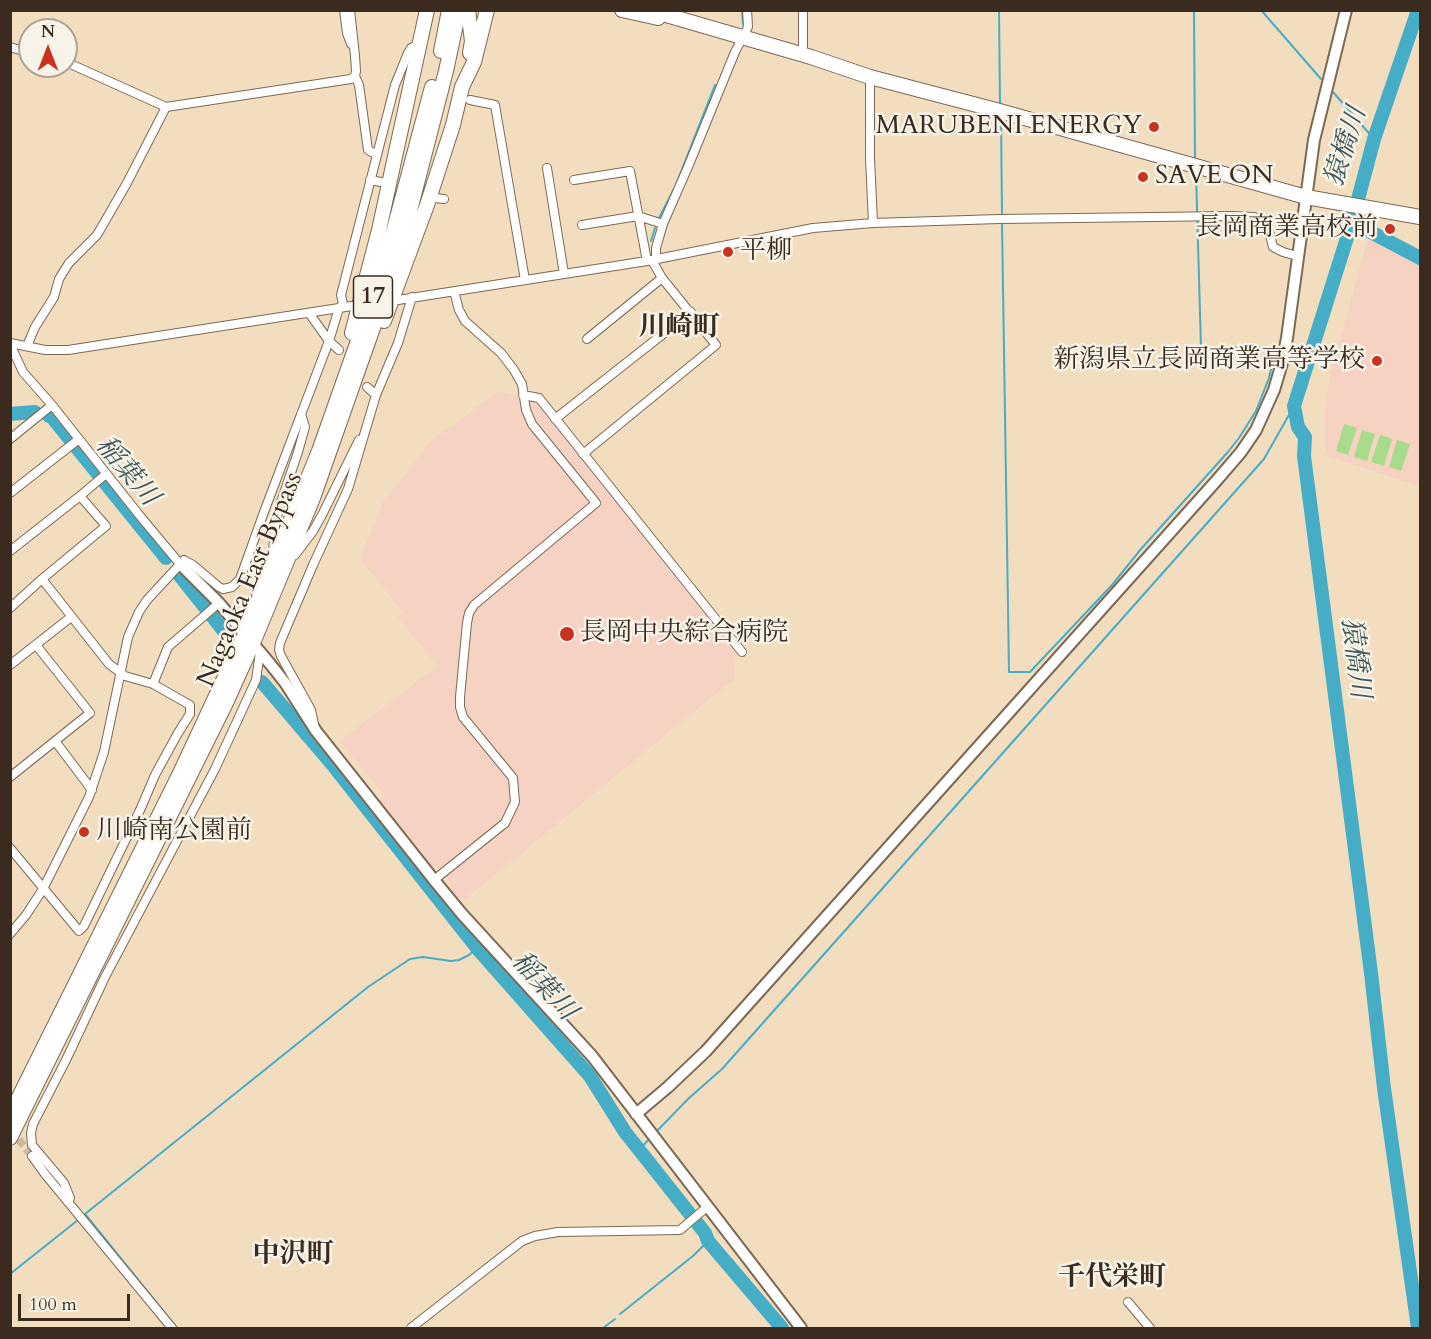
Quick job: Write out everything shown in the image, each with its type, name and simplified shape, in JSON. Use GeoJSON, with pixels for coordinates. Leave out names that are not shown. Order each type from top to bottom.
{"type":"FeatureCollection","features":[{"type":"Feature","properties":{"kind":"highway","name":"17"},"geometry":{"type":"LineString","coordinates":[[319,451],[373,256],[425,10]]}},
{"type":"Feature","properties":{"kind":"highway"},"geometry":{"type":"LineString","coordinates":[[462,87],[472,41],[468,10]]}},
{"type":"Feature","properties":{"kind":"highway","name":"17"},"geometry":{"type":"LineString","coordinates":[[313,498],[329,466],[416,239],[444,156],[462,87],[474,62],[488,10]]}},
{"type":"Feature","properties":{"kind":"highway"},"geometry":{"type":"LineString","coordinates":[[622,10],[698,25]]}},
{"type":"Feature","properties":{"kind":"highway"},"geometry":{"type":"LineString","coordinates":[[649,10],[870,77],[1306,197],[1420,217]]}},
{"type":"Feature","properties":{"kind":"highway","name":"Nagaoka East Bypass"},"geometry":{"type":"LineString","coordinates":[[279,566],[366,318],[394,229],[443,44],[453,17]]}},
{"type":"Feature","properties":{"kind":"highway","name":"Nagaoka East Bypass"},"geometry":{"type":"LineString","coordinates":[[10,1138],[198,761],[253,643],[253,612],[313,498],[406,226],[446,71],[453,17]]}},
{"type":"Feature","properties":{"kind":"highway","name":"Nagaoka East Bypass"},"geometry":{"type":"LineString","coordinates":[[10,1114],[181,771],[253,643]]}},
{"type":"Feature","properties":{"kind":"street"},"geometry":{"type":"LineString","coordinates":[[344,10],[347,33],[355,56]]}},
{"type":"Feature","properties":{"kind":"street"},"geometry":{"type":"LineString","coordinates":[[350,10],[355,76],[359,86],[368,150],[378,155]]}},
{"type":"Feature","properties":{"kind":"street"},"geometry":{"type":"LineString","coordinates":[[583,454],[716,345],[662,278],[654,264],[657,259],[656,248],[663,224],[735,52],[748,27],[747,10]]}},
{"type":"Feature","properties":{"kind":"street"},"geometry":{"type":"LineString","coordinates":[[802,10],[803,55]]}},
{"type":"Feature","properties":{"kind":"street"},"geometry":{"type":"LineString","coordinates":[[636,1114],[668,1088],[706,1051],[1241,452],[1256,430],[1274,390],[1287,338],[1314,140],[1346,10]]}},
{"type":"Feature","properties":{"kind":"street"},"geometry":{"type":"LineString","coordinates":[[10,934],[44,889],[92,790],[104,752],[128,637],[139,612],[158,587],[184,560],[223,589],[232,587],[240,579],[339,308],[343,304],[341,295],[396,85],[411,48],[419,44]]}},
{"type":"Feature","properties":{"kind":"street"},"geometry":{"type":"LineString","coordinates":[[78,67],[166,107],[351,79],[355,76]]}},
{"type":"Feature","properties":{"kind":"street"},"geometry":{"type":"LineString","coordinates":[[870,77],[873,223]]}},
{"type":"Feature","properties":{"kind":"street"},"geometry":{"type":"LineString","coordinates":[[470,100],[495,105],[525,280]]}},
{"type":"Feature","properties":{"kind":"street"},"geometry":{"type":"LineString","coordinates":[[27,346],[35,327],[54,297],[59,279],[69,263],[97,235],[166,107]]}},
{"type":"Feature","properties":{"kind":"street"},"geometry":{"type":"LineString","coordinates":[[547,168],[564,273]]}},
{"type":"Feature","properties":{"kind":"street"},"geometry":{"type":"LineString","coordinates":[[574,180],[630,171],[647,261]]}},
{"type":"Feature","properties":{"kind":"street"},"geometry":{"type":"LineString","coordinates":[[370,180],[381,182]]}},
{"type":"Feature","properties":{"kind":"street"},"geometry":{"type":"LineString","coordinates":[[582,225],[638,216],[663,224]]}},
{"type":"Feature","properties":{"kind":"street"},"geometry":{"type":"LineString","coordinates":[[398,300],[647,261],[813,228],[873,223],[999,219],[1254,217],[1267,222],[1273,247],[1297,256]]}},
{"type":"Feature","properties":{"kind":"street"},"geometry":{"type":"LineString","coordinates":[[586,339],[662,278]]}},
{"type":"Feature","properties":{"kind":"street"},"geometry":{"type":"LineString","coordinates":[[434,880],[505,823],[515,802],[513,778],[463,717],[460,707],[469,613],[474,605],[596,503],[532,424],[526,410],[522,384],[514,370],[501,354],[465,321],[459,310],[454,291]]}},
{"type":"Feature","properties":{"kind":"street"},"geometry":{"type":"LineString","coordinates":[[316,731],[311,710],[281,656],[280,643],[348,489],[376,394],[398,343],[412,297]]}},
{"type":"Feature","properties":{"kind":"street"},"geometry":{"type":"LineString","coordinates":[[10,343],[45,350],[68,350],[352,306]]}},
{"type":"Feature","properties":{"kind":"street"},"geometry":{"type":"LineString","coordinates":[[555,419],[691,312]]}},
{"type":"Feature","properties":{"kind":"street"},"geometry":{"type":"LineString","coordinates":[[309,313],[339,350]]}},
{"type":"Feature","properties":{"kind":"street"},"geometry":{"type":"LineString","coordinates":[[10,343],[23,372],[180,564],[216,606],[253,643],[286,684],[316,731],[434,880],[462,914],[592,1056],[705,1209],[799,1328]]}},
{"type":"Feature","properties":{"kind":"street"},"geometry":{"type":"LineString","coordinates":[[367,387],[376,394]]}},
{"type":"Feature","properties":{"kind":"street"},"geometry":{"type":"LineString","coordinates":[[523,395],[538,398],[742,652]]}},
{"type":"Feature","properties":{"kind":"street"},"geometry":{"type":"LineString","coordinates":[[10,439],[52,405]]}},
{"type":"Feature","properties":{"kind":"street"},"geometry":{"type":"LineString","coordinates":[[279,566],[273,537],[305,427],[301,414]]}},
{"type":"Feature","properties":{"kind":"street"},"geometry":{"type":"LineString","coordinates":[[279,566],[313,531],[369,420]]}},
{"type":"Feature","properties":{"kind":"street"},"geometry":{"type":"LineString","coordinates":[[10,494],[79,439]]}},
{"type":"Feature","properties":{"kind":"street"},"geometry":{"type":"LineString","coordinates":[[10,551],[106,474]]}},
{"type":"Feature","properties":{"kind":"street"},"geometry":{"type":"LineString","coordinates":[[11,608],[106,526],[80,496]]}},
{"type":"Feature","properties":{"kind":"street"},"geometry":{"type":"LineString","coordinates":[[10,848],[79,931],[84,926],[141,808],[154,775],[190,714],[190,705],[153,684],[121,674],[109,664],[42,579]]}},
{"type":"Feature","properties":{"kind":"street"},"geometry":{"type":"LineString","coordinates":[[153,684],[168,647],[216,606]]}},
{"type":"Feature","properties":{"kind":"street"},"geometry":{"type":"LineString","coordinates":[[10,665],[71,617]]}},
{"type":"Feature","properties":{"kind":"street"},"geometry":{"type":"LineString","coordinates":[[68,1202],[70,1198],[64,1183],[32,1145],[30,1133],[105,977],[214,769],[256,680],[253,643]]}},
{"type":"Feature","properties":{"kind":"street"},"geometry":{"type":"LineString","coordinates":[[11,774],[90,713],[36,645]]}},
{"type":"Feature","properties":{"kind":"street"},"geometry":{"type":"LineString","coordinates":[[55,741],[92,790]]}},
{"type":"Feature","properties":{"kind":"street"},"geometry":{"type":"LineString","coordinates":[[32,1156],[172,1329]]}},
{"type":"Feature","properties":{"kind":"street"},"geometry":{"type":"LineString","coordinates":[[411,1329],[522,1241],[558,1232],[680,1230],[705,1209]]}},
{"type":"Feature","properties":{"kind":"street"},"geometry":{"type":"LineString","coordinates":[[1128,1302],[1150,1329]]}},
{"type":"Feature","properties":{"kind":"shaded area","name":"新潟県立長岡商業高等学校"},"geometry":{"type":"Polygon","coordinates":[[[1371,227],[1420,256],[1420,486],[1329,457],[1325,447],[1325,409],[1330,376],[1371,227]]]}},
{"type":"Feature","properties":{"kind":"shaded area","name":"長岡中央綜合病院"},"geometry":{"type":"Polygon","coordinates":[[[499,391],[537,402],[735,652],[734,679],[464,900],[458,899],[449,888],[450,882],[437,866],[431,865],[379,801],[385,796],[340,741],[437,666],[398,617],[402,611],[362,561],[362,554],[383,502],[431,441],[499,391]]]}},
{"type":"Feature","properties":{"kind":"green space"},"geometry":{"type":"Polygon","coordinates":[[[1344,424],[1357,428],[1348,455],[1336,451],[1344,424]]]}},
{"type":"Feature","properties":{"kind":"green space"},"geometry":{"type":"Polygon","coordinates":[[[1362,430],[1375,434],[1367,461],[1354,457],[1362,430]]]}},
{"type":"Feature","properties":{"kind":"green space"},"geometry":{"type":"Polygon","coordinates":[[[1380,435],[1392,439],[1384,466],[1371,462],[1380,435]]]}},
{"type":"Feature","properties":{"kind":"green space"},"geometry":{"type":"Polygon","coordinates":[[[1397,440],[1410,444],[1401,471],[1389,467],[1397,440]]]}},
{"type":"Feature","properties":{"kind":"waterway"},"geometry":{"type":"LineString","coordinates":[[742,10],[743,24]]}},
{"type":"Feature","properties":{"kind":"waterway"},"geometry":{"type":"LineString","coordinates":[[999,10],[1000,105]]}},
{"type":"Feature","properties":{"kind":"waterway"},"geometry":{"type":"LineString","coordinates":[[1194,10],[1195,159]]}},
{"type":"Feature","properties":{"kind":"waterway"},"geometry":{"type":"LineString","coordinates":[[1261,10],[1321,79]]}},
{"type":"Feature","properties":{"kind":"waterway","name":"猿橋川"},"geometry":{"type":"LineString","coordinates":[[1418,10],[1374,139],[1352,222],[1294,406],[1298,427],[1305,437],[1304,456],[1384,1088],[1418,1328]]}},
{"type":"Feature","properties":{"kind":"waterway"},"geometry":{"type":"LineString","coordinates":[[659,218],[675,187],[715,85]]}},
{"type":"Feature","properties":{"kind":"waterway"},"geometry":{"type":"LineString","coordinates":[[1333,92],[1374,139]]}},
{"type":"Feature","properties":{"kind":"waterway"},"geometry":{"type":"LineString","coordinates":[[1001,117],[1002,213]]}},
{"type":"Feature","properties":{"kind":"waterway"},"geometry":{"type":"LineString","coordinates":[[1002,223],[1009,672],[1030,672],[1112,585],[1227,453],[1256,411],[1269,378],[1276,347],[1201,348],[1196,173]]}},
{"type":"Feature","properties":{"kind":"waterway"},"geometry":{"type":"LineString","coordinates":[[1352,222],[1420,258]]}},
{"type":"Feature","properties":{"kind":"waterway"},"geometry":{"type":"LineString","coordinates":[[651,241],[655,228]]}},
{"type":"Feature","properties":{"kind":"waterway"},"geometry":{"type":"LineString","coordinates":[[655,1133],[722,1069],[1264,459],[1294,406]]}},
{"type":"Feature","properties":{"kind":"waterway","name":"稲葉川"},"geometry":{"type":"LineString","coordinates":[[10,414],[35,412]]}},
{"type":"Feature","properties":{"kind":"waterway","name":"稲葉川"},"geometry":{"type":"LineString","coordinates":[[49,416],[166,558]]}},
{"type":"Feature","properties":{"kind":"waterway","name":"稲葉川"},"geometry":{"type":"LineString","coordinates":[[180,576],[223,630]]}},
{"type":"Feature","properties":{"kind":"waterway","name":"稲葉川"},"geometry":{"type":"LineString","coordinates":[[262,682],[332,764],[477,948],[590,1076],[625,1132],[705,1233],[708,1241],[782,1328]]}},
{"type":"Feature","properties":{"kind":"waterway"},"geometry":{"type":"LineString","coordinates":[[177,1328],[85,1214],[368,987],[410,959],[423,957],[459,960],[477,948]]}},
{"type":"Feature","properties":{"kind":"waterway"},"geometry":{"type":"LineString","coordinates":[[639,1150],[651,1137]]}},
{"type":"Feature","properties":{"kind":"waterway"},"geometry":{"type":"LineString","coordinates":[[10,1274],[78,1220]]}},
{"type":"Feature","properties":{"kind":"waterway"},"geometry":{"type":"LineString","coordinates":[[620,1314],[693,1256],[708,1241]]}},
{"type":"Feature","properties":{"kind":"waterway"},"geometry":{"type":"LineString","coordinates":[[603,1328],[615,1319]]}},
{"type":"Feature","properties":{"kind":"tunnel"},"geometry":{"type":"LineString","coordinates":[[11,1130],[32,1156]]}},
{"type":"Feature","properties":{"kind":"place","name":"MARUBENI ENERGY"},"geometry":{"type":"Point","coordinates":[1154,127]}},
{"type":"Feature","properties":{"kind":"place","name":"SAVE ON"},"geometry":{"type":"Point","coordinates":[1143,177]}},
{"type":"Feature","properties":{"kind":"place","name":"長岡商業高校前"},"geometry":{"type":"Point","coordinates":[1390,229]}},
{"type":"Feature","properties":{"kind":"place","name":"平柳"},"geometry":{"type":"Point","coordinates":[728,252]}},
{"type":"Feature","properties":{"kind":"place","name":"新潟県立長岡商業高等学校"},"geometry":{"type":"Point","coordinates":[1377,361]}},
{"type":"Feature","properties":{"kind":"place","name":"長岡中央綜合病院"},"geometry":{"type":"Point","coordinates":[567,634]}},
{"type":"Feature","properties":{"kind":"place","name":"川崎南公園前"},"geometry":{"type":"Point","coordinates":[84,832]}},
{"type":"Feature","properties":{"kind":"district","name":"川崎町"},"geometry":{"type":"Point","coordinates":[679,329]}},
{"type":"Feature","properties":{"kind":"district","name":"中沢町"},"geometry":{"type":"Point","coordinates":[293,1256]}},
{"type":"Feature","properties":{"kind":"district","name":"千代栄町"},"geometry":{"type":"Point","coordinates":[1112,1279]}}]}
